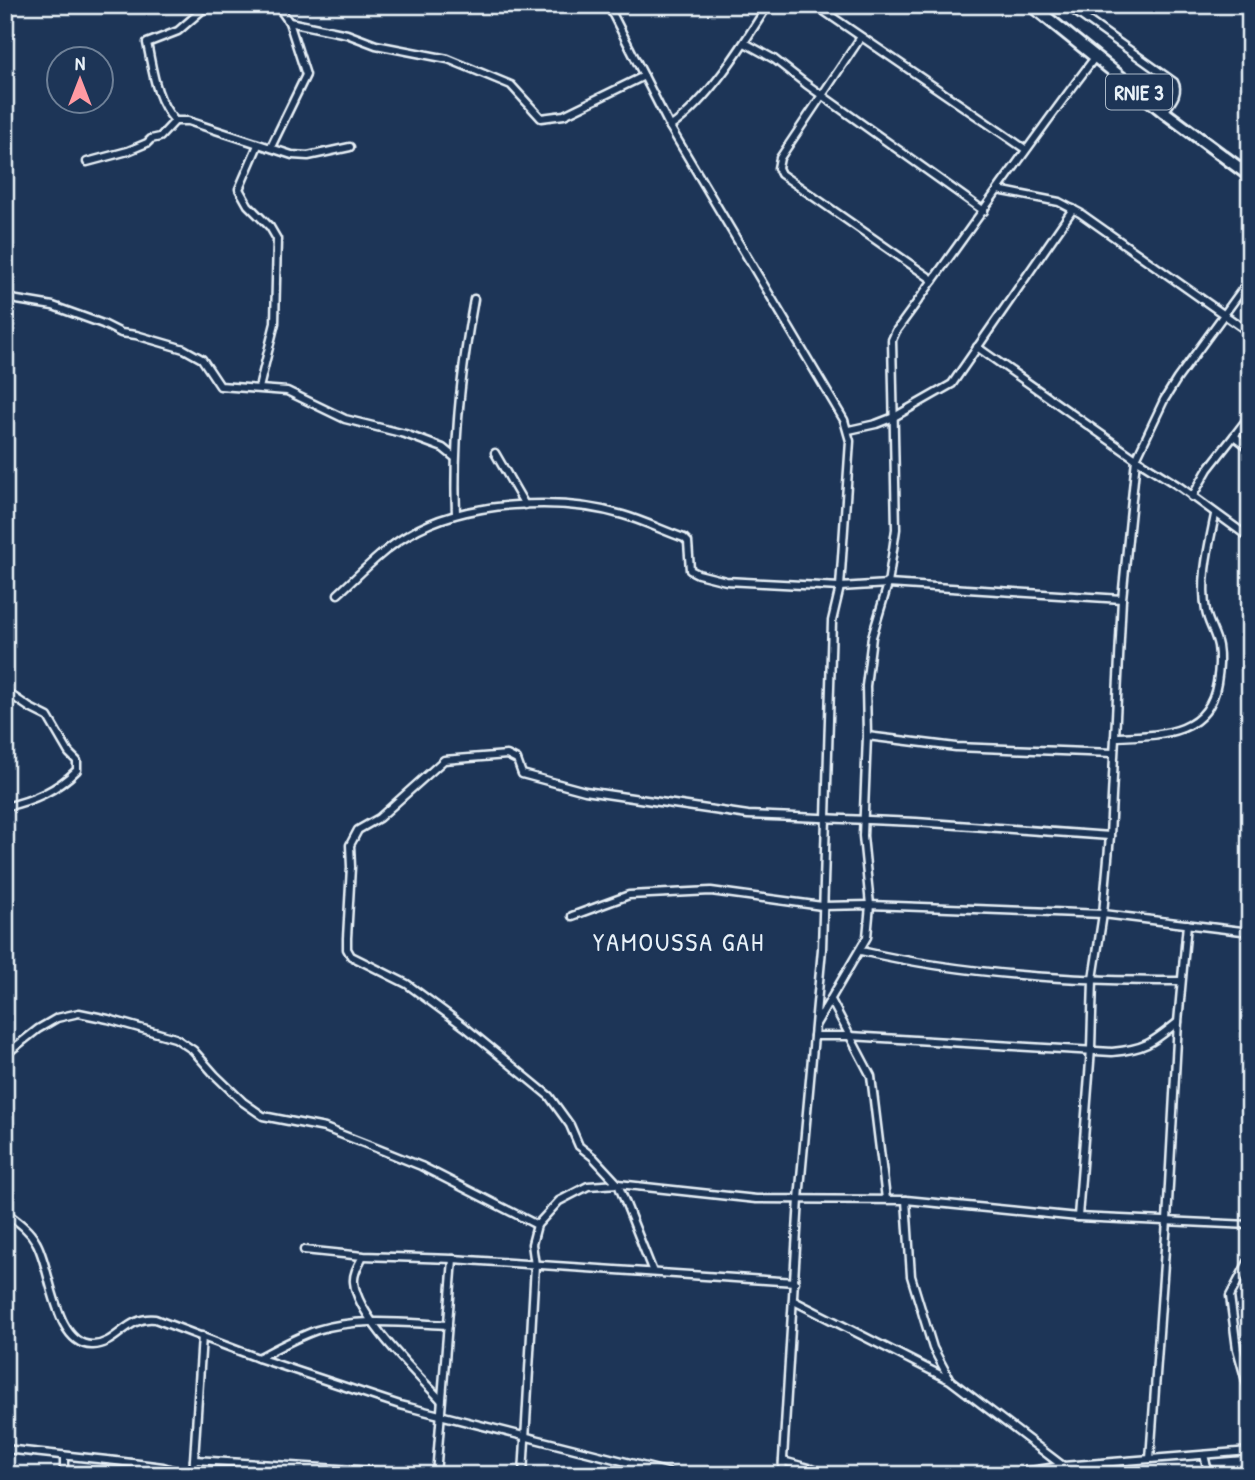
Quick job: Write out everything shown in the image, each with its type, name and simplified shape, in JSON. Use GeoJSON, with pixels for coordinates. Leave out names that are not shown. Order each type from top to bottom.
{"type":"FeatureCollection","features":[{"type":"Feature","properties":{"kind":"highway","name":"RNIE 3"},"geometry":{"type":"LineString","coordinates":[[1031,5],[1164,112],[1250,176]]}},
{"type":"Feature","properties":{"kind":"street"},"geometry":{"type":"LineString","coordinates":[[175,121],[164,109],[156,89],[147,43],[178,32],[208,5]]}},
{"type":"Feature","properties":{"kind":"street"},"geometry":{"type":"LineString","coordinates":[[271,147],[306,75],[289,22],[277,5]]}},
{"type":"Feature","properties":{"kind":"street"},"geometry":{"type":"LineString","coordinates":[[608,5],[670,127],[849,430],[848,487],[840,587],[832,621],[815,1026],[799,1199],[782,1475]]}},
{"type":"Feature","properties":{"kind":"street"},"geometry":{"type":"LineString","coordinates":[[670,127],[687,115],[745,43],[768,5]]}},
{"type":"Feature","properties":{"kind":"street"},"geometry":{"type":"LineString","coordinates":[[815,5],[1025,149]]}},
{"type":"Feature","properties":{"kind":"street"},"geometry":{"type":"LineString","coordinates":[[1066,5],[1174,82],[1176,94],[1164,112]]}},
{"type":"Feature","properties":{"kind":"street"},"geometry":{"type":"LineString","coordinates":[[1075,12],[1080,5]]}},
{"type":"Feature","properties":{"kind":"street"},"geometry":{"type":"LineString","coordinates":[[289,22],[347,34],[376,45],[448,59],[511,85],[541,118],[564,115],[644,76]]}},
{"type":"Feature","properties":{"kind":"street"},"geometry":{"type":"LineString","coordinates":[[862,37],[780,158],[778,168],[781,174],[933,280]]}},
{"type":"Feature","properties":{"kind":"street"},"geometry":{"type":"LineString","coordinates":[[745,43],[774,59],[821,96],[984,211]]}},
{"type":"Feature","properties":{"kind":"street"},"geometry":{"type":"LineString","coordinates":[[815,1026],[867,937],[870,905],[865,869],[864,820],[867,672],[872,638],[888,584],[897,528],[892,340],[1025,149],[1096,56]]}},
{"type":"Feature","properties":{"kind":"street"},"geometry":{"type":"LineString","coordinates":[[87,162],[128,151],[160,137],[175,121],[188,121],[292,155],[308,156],[350,147]]}},
{"type":"Feature","properties":{"kind":"street"},"geometry":{"type":"LineString","coordinates":[[258,145],[239,189],[248,205],[270,227],[276,239],[275,323],[259,388]]}},
{"type":"Feature","properties":{"kind":"street"},"geometry":{"type":"LineString","coordinates":[[998,190],[1059,202],[1073,209],[1250,333]]}},
{"type":"Feature","properties":{"kind":"street"},"geometry":{"type":"LineString","coordinates":[[849,430],[894,417],[952,384],[1073,209]]}},
{"type":"Feature","properties":{"kind":"street"},"geometry":{"type":"LineString","coordinates":[[1078,1217],[1091,1049],[1093,979],[1103,914],[1110,836],[1122,599],[1136,459],[1164,400],[1223,313],[1250,279]]}},
{"type":"Feature","properties":{"kind":"street"},"geometry":{"type":"LineString","coordinates":[[5,298],[53,306],[121,333],[184,348],[202,359],[220,386],[286,391],[345,419],[405,434],[443,448],[454,457]]}},
{"type":"Feature","properties":{"kind":"street"},"geometry":{"type":"LineString","coordinates":[[456,513],[454,457],[474,299]]}},
{"type":"Feature","properties":{"kind":"street"},"geometry":{"type":"LineString","coordinates":[[977,347],[1250,538]]}},
{"type":"Feature","properties":{"kind":"street"},"geometry":{"type":"LineString","coordinates":[[1192,497],[1208,469],[1250,415]]}},
{"type":"Feature","properties":{"kind":"street"},"geometry":{"type":"LineString","coordinates":[[1234,436],[1249,446]]}},
{"type":"Feature","properties":{"kind":"street"},"geometry":{"type":"LineString","coordinates":[[495,453],[525,505]]}},
{"type":"Feature","properties":{"kind":"street"},"geometry":{"type":"LineString","coordinates":[[338,594],[407,535],[456,513],[525,505],[576,507],[622,515],[684,538],[688,542],[690,570],[726,581],[840,587],[888,584],[1122,599]]}},
{"type":"Feature","properties":{"kind":"street"},"geometry":{"type":"LineString","coordinates":[[1115,737],[1180,730],[1205,714],[1215,697],[1219,671],[1218,646],[1206,610],[1205,583],[1215,515]]}},
{"type":"Feature","properties":{"kind":"street"},"geometry":{"type":"LineString","coordinates":[[5,691],[30,708],[48,716],[69,753],[77,761],[77,770],[52,791],[33,800],[5,807]]}},
{"type":"Feature","properties":{"kind":"street"},"geometry":{"type":"LineString","coordinates":[[867,736],[956,747],[1113,753]]}},
{"type":"Feature","properties":{"kind":"street"},"geometry":{"type":"LineString","coordinates":[[653,1272],[618,1184],[579,1146],[570,1125],[549,1096],[465,1027],[407,984],[351,956],[347,948],[350,845],[358,830],[379,818],[444,760],[507,755],[517,760],[522,774],[584,791],[748,815],[1110,836]]}},
{"type":"Feature","properties":{"kind":"street"},"geometry":{"type":"LineString","coordinates":[[572,916],[629,895],[711,891],[822,906],[870,905],[1103,914],[1250,932]]}},
{"type":"Feature","properties":{"kind":"street"},"geometry":{"type":"LineString","coordinates":[[1150,1459],[1178,1022],[1187,924]]}},
{"type":"Feature","properties":{"kind":"street"},"geometry":{"type":"LineString","coordinates":[[861,951],[941,968],[1031,976],[1181,981]]}},
{"type":"Feature","properties":{"kind":"street"},"geometry":{"type":"LineString","coordinates":[[831,1000],[872,1076],[886,1199]]}},
{"type":"Feature","properties":{"kind":"street"},"geometry":{"type":"LineString","coordinates":[[5,1055],[57,1018],[79,1013],[175,1038],[193,1050],[233,1093],[263,1116],[325,1128],[372,1146],[421,1166],[537,1225]]}},
{"type":"Feature","properties":{"kind":"street"},"geometry":{"type":"LineString","coordinates":[[814,1036],[1112,1052],[1134,1050],[1152,1043],[1178,1022]]}},
{"type":"Feature","properties":{"kind":"street"},"geometry":{"type":"LineString","coordinates":[[523,1475],[535,1265],[533,1244],[537,1225],[559,1201],[588,1186],[618,1184],[756,1199],[906,1199],[1078,1217],[1250,1225]]}},
{"type":"Feature","properties":{"kind":"street"},"geometry":{"type":"LineString","coordinates":[[906,1199],[914,1288],[933,1348],[950,1380]]}},
{"type":"Feature","properties":{"kind":"street"},"geometry":{"type":"LineString","coordinates":[[5,1212],[26,1228],[38,1244],[58,1310],[68,1330],[77,1340],[92,1346],[109,1341],[127,1325],[143,1318],[155,1319],[400,1405],[678,1475]]}},
{"type":"Feature","properties":{"kind":"street"},"geometry":{"type":"LineString","coordinates":[[304,1250],[363,1256],[453,1259],[795,1282]]}},
{"type":"Feature","properties":{"kind":"street"},"geometry":{"type":"LineString","coordinates":[[363,1256],[354,1275],[358,1295],[373,1322],[404,1362],[441,1400]]}},
{"type":"Feature","properties":{"kind":"street"},"geometry":{"type":"LineString","coordinates":[[1250,1258],[1230,1296],[1237,1349],[1250,1395]]}},
{"type":"Feature","properties":{"kind":"street"},"geometry":{"type":"LineString","coordinates":[[194,1460],[436,1475],[453,1259]]}},
{"type":"Feature","properties":{"kind":"street"},"geometry":{"type":"LineString","coordinates":[[794,1301],[950,1380],[1063,1466]]}},
{"type":"Feature","properties":{"kind":"street"},"geometry":{"type":"LineString","coordinates":[[258,1357],[317,1330],[349,1323],[447,1325]]}},
{"type":"Feature","properties":{"kind":"street"},"geometry":{"type":"LineString","coordinates":[[5,1450],[163,1467],[190,1475],[194,1460],[201,1336]]}},
{"type":"Feature","properties":{"kind":"street"},"geometry":{"type":"LineString","coordinates":[[1004,1475],[1063,1466],[1250,1451]]}},
{"type":"Feature","properties":{"kind":"street"},"geometry":{"type":"LineString","coordinates":[[1204,1455],[1209,1475]]}},
{"type":"Feature","properties":{"kind":"street"},"geometry":{"type":"LineString","coordinates":[[64,1456],[64,1475]]}},
{"type":"Feature","properties":{"kind":"street"},"geometry":{"type":"LineString","coordinates":[[783,1461],[834,1475]]}},
{"type":"Feature","properties":{"kind":"district","name":"YAMOUSSA GAH"},"geometry":{"type":"Point","coordinates":[679,941]}}]}
